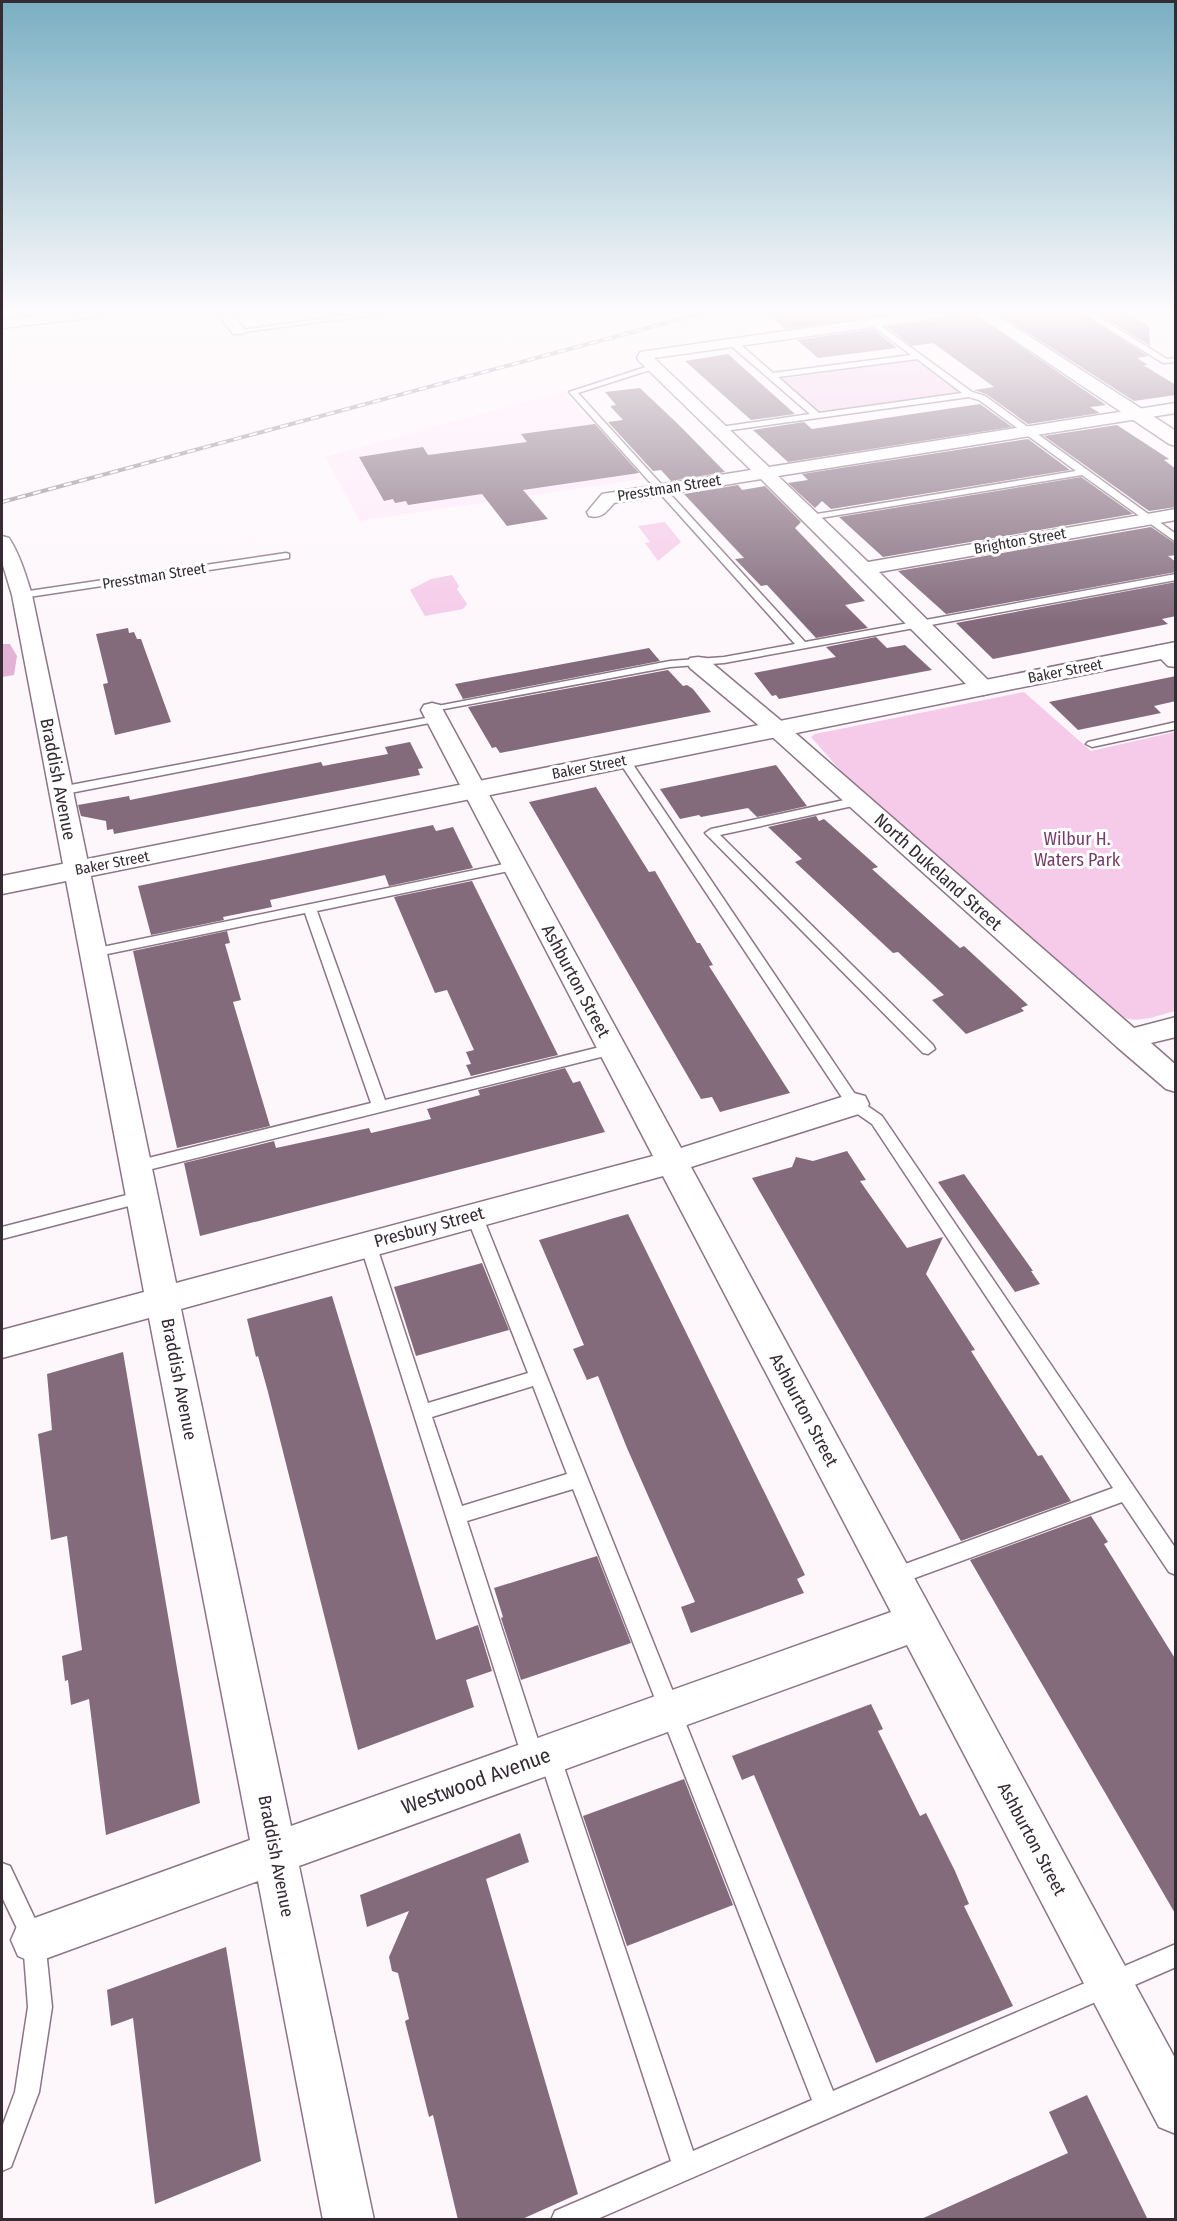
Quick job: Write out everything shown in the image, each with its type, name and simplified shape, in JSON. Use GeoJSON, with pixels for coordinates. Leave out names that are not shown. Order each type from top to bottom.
{"type":"FeatureCollection","features":[{"type":"Feature","properties":{"kind":"street"},"geometry":{"type":"LineString","coordinates":[[707,417],[864,568],[983,688]]}},
{"type":"Feature","properties":{"kind":"street","name":"Presstman Street"},"geometry":{"type":"LineString","coordinates":[[596,512],[608,498],[1119,417]]}},
{"type":"Feature","properties":{"kind":"street"},"geometry":{"type":"LineString","coordinates":[[1140,417],[1176,440]]}},
{"type":"Feature","properties":{"kind":"street","name":"Brighton Street"},"geometry":{"type":"LineString","coordinates":[[864,568],[1176,514]]}},
{"type":"Feature","properties":{"kind":"street","name":"Braddish Avenue"},"geometry":{"type":"LineString","coordinates":[[2,542],[10,558],[22,596],[349,2220]]}},
{"type":"Feature","properties":{"kind":"street","name":"Baker Street"},"geometry":{"type":"LineString","coordinates":[[2,885],[983,688],[1172,654]]}},
{"type":"Feature","properties":{"kind":"street","name":"North Dukeland Street"},"geometry":{"type":"LineString","coordinates":[[698,663],[777,729],[1176,1082]]}},
{"type":"Feature","properties":{"kind":"street","name":"Ashburton Street"},"geometry":{"type":"LineString","coordinates":[[434,714],[1176,2110]]}},
{"type":"Feature","properties":{"kind":"street"},"geometry":{"type":"LineString","coordinates":[[1127,1040],[1176,1027]]}},
{"type":"Feature","properties":{"kind":"street","name":"Presbury Street"},"geometry":{"type":"LineString","coordinates":[[2,1344],[672,1162],[855,1104]]}},
{"type":"Feature","properties":{"kind":"street","name":"Westwood Avenue"},"geometry":{"type":"LineString","coordinates":[[34,1940],[917,1622]]}},
{"type":"Feature","properties":{"kind":"lane"},"geometry":{"type":"LineString","coordinates":[[596,417],[802,646]]}},
{"type":"Feature","properties":{"kind":"lane"},"geometry":{"type":"LineString","coordinates":[[720,430],[813,417]]}},
{"type":"Feature","properties":{"kind":"lane"},"geometry":{"type":"LineString","coordinates":[[1007,417],[1176,539]]}},
{"type":"Feature","properties":{"kind":"lane"},"geometry":{"type":"LineString","coordinates":[[811,518],[1084,472]]}},
{"type":"Feature","properties":{"kind":"lane","name":"Presstman Street"},"geometry":{"type":"LineString","coordinates":[[22,596],[286,556]]}},
{"type":"Feature","properties":{"kind":"lane"},"geometry":{"type":"LineString","coordinates":[[60,791],[670,664],[698,663],[802,646],[1176,577]]}},
{"type":"Feature","properties":{"kind":"lane"},"geometry":{"type":"LineString","coordinates":[[1092,744],[1176,725]]}},
{"type":"Feature","properties":{"kind":"lane"},"geometry":{"type":"LineString","coordinates":[[624,760],[855,1104],[877,1120],[1176,1566]]}},
{"type":"Feature","properties":{"kind":"lane"},"geometry":{"type":"LineString","coordinates":[[858,801],[711,833],[928,1048]]}},
{"type":"Feature","properties":{"kind":"lane"},"geometry":{"type":"LineString","coordinates":[[93,953],[514,866]]}},
{"type":"Feature","properties":{"kind":"lane"},"geometry":{"type":"LineString","coordinates":[[310,908],[380,1107]]}},
{"type":"Feature","properties":{"kind":"lane"},"geometry":{"type":"LineString","coordinates":[[2,1233],[139,1182],[380,1107],[612,1049]]}},
{"type":"Feature","properties":{"kind":"lane"},"geometry":{"type":"LineString","coordinates":[[474,1215],[827,2106]]}},
{"type":"Feature","properties":{"kind":"lane"},"geometry":{"type":"LineString","coordinates":[[368,1244],[456,1516],[686,2167]]}},
{"type":"Feature","properties":{"kind":"lane"},"geometry":{"type":"LineString","coordinates":[[422,1412],[538,1377]]}},
{"type":"Feature","properties":{"kind":"lane"},"geometry":{"type":"LineString","coordinates":[[456,1516],[579,1479]]}},
{"type":"Feature","properties":{"kind":"lane"},"geometry":{"type":"LineString","coordinates":[[893,1576],[1126,1492]]}},
{"type":"Feature","properties":{"kind":"lane"},"geometry":{"type":"LineString","coordinates":[[2,1874],[34,1940],[40,2007],[27,2092],[2,2158]]}},
{"type":"Feature","properties":{"kind":"lane"},"geometry":{"type":"LineString","coordinates":[[564,2220],[1176,1955]]}},
{"type":"Feature","properties":{"kind":"shaded area"},"geometry":{"type":"Polygon","coordinates":[[[471,417],[586,417],[641,479],[360,521],[325,457],[471,417]]]}},
{"type":"Feature","properties":{"kind":"shaded area"},"geometry":{"type":"Polygon","coordinates":[[[2,644],[10,644],[17,656],[14,675],[2,677],[2,644]]]}},
{"type":"Feature","properties":{"kind":"green space"},"geometry":{"type":"Polygon","coordinates":[[[665,522],[681,542],[658,561],[645,543],[650,542],[638,526],[665,522]]]}},
{"type":"Feature","properties":{"kind":"green space"},"geometry":{"type":"Polygon","coordinates":[[[452,575],[459,586],[457,589],[467,604],[463,609],[425,616],[410,590],[431,579],[452,575]]]}},
{"type":"Feature","properties":{"kind":"green space","name":"Wilbur H. Waters Park"},"geometry":{"type":"Polygon","coordinates":[[[1024,692],[1091,751],[1175,732],[1175,1011],[1134,1020],[1121,1016],[854,786],[811,737],[815,734],[1024,692]]]}},
{"type":"Feature","properties":{"kind":"building"},"geometry":{"type":"Polygon","coordinates":[[[620,417],[670,417],[725,472],[671,481],[661,470],[653,471],[608,422],[623,420],[620,417]]]}},
{"type":"Feature","properties":{"kind":"building"},"geometry":{"type":"Polygon","coordinates":[[[747,417],[776,417],[751,420],[747,417]]]}},
{"type":"Feature","properties":{"kind":"building"},"geometry":{"type":"Polygon","coordinates":[[[895,417],[998,417],[1012,427],[788,462],[753,430],[804,422],[812,429],[895,417]]]}},
{"type":"Feature","properties":{"kind":"building"},"geometry":{"type":"Polygon","coordinates":[[[1018,417],[1076,417],[1028,424],[1018,417]]]}},
{"type":"Feature","properties":{"kind":"building"},"geometry":{"type":"Polygon","coordinates":[[[595,424],[639,473],[523,490],[548,519],[507,526],[482,494],[408,505],[406,501],[395,503],[393,499],[384,501],[359,457],[423,447],[428,455],[527,442],[521,434],[595,424]]]}},
{"type":"Feature","properties":{"kind":"building"},"geometry":{"type":"Polygon","coordinates":[[[1117,425],[1169,459],[1164,460],[1176,469],[1176,507],[1149,511],[1044,436],[1117,425]]]}},
{"type":"Feature","properties":{"kind":"building"},"geometry":{"type":"Polygon","coordinates":[[[1028,439],[1070,470],[831,509],[822,501],[815,508],[788,483],[808,480],[802,474],[1028,439]]]}},
{"type":"Feature","properties":{"kind":"building"},"geometry":{"type":"Polygon","coordinates":[[[1081,477],[1133,514],[883,557],[839,517],[1081,477]]]}},
{"type":"Feature","properties":{"kind":"building"},"geometry":{"type":"Polygon","coordinates":[[[738,485],[742,490],[765,486],[801,522],[795,528],[865,601],[845,605],[868,628],[816,638],[767,585],[761,586],[735,559],[744,558],[684,494],[738,485]]]}},
{"type":"Feature","properties":{"kind":"building"},"geometry":{"type":"Polygon","coordinates":[[[1151,527],[1176,544],[1176,555],[1168,556],[1176,562],[1176,572],[946,614],[898,571],[1151,527]]]}},
{"type":"Feature","properties":{"kind":"building"},"geometry":{"type":"Polygon","coordinates":[[[1176,582],[1176,616],[1162,619],[1168,624],[993,659],[956,623],[1176,582]]]}},
{"type":"Feature","properties":{"kind":"building"},"geometry":{"type":"Polygon","coordinates":[[[128,628],[129,633],[134,632],[137,639],[141,639],[171,722],[115,735],[103,684],[108,683],[96,634],[128,628]]]}},
{"type":"Feature","properties":{"kind":"building"},"geometry":{"type":"Polygon","coordinates":[[[876,637],[887,648],[905,645],[932,670],[779,699],[776,695],[772,696],[754,673],[836,657],[826,647],[876,637]]]}},
{"type":"Feature","properties":{"kind":"building"},"geometry":{"type":"Polygon","coordinates":[[[649,648],[660,661],[463,699],[455,684],[649,648]]]}},
{"type":"Feature","properties":{"kind":"building"},"geometry":{"type":"Polygon","coordinates":[[[668,670],[683,686],[687,685],[693,689],[711,712],[500,753],[496,747],[492,748],[468,707],[668,670]]]}},
{"type":"Feature","properties":{"kind":"building"},"geometry":{"type":"Polygon","coordinates":[[[1176,676],[1176,701],[1154,706],[1161,713],[1078,730],[1049,702],[1176,676]]]}},
{"type":"Feature","properties":{"kind":"building"},"geometry":{"type":"Polygon","coordinates":[[[410,742],[423,768],[418,769],[420,775],[114,834],[113,829],[107,830],[106,821],[81,816],[78,805],[129,796],[130,800],[321,762],[323,766],[388,754],[385,747],[410,742]]]}},
{"type":"Feature","properties":{"kind":"building"},"geometry":{"type":"Polygon","coordinates":[[[776,765],[807,806],[757,817],[748,808],[680,819],[660,789],[776,765]]]}},
{"type":"Feature","properties":{"kind":"building"},"geometry":{"type":"Polygon","coordinates":[[[596,787],[649,872],[655,871],[697,943],[700,943],[713,965],[709,966],[790,1093],[720,1112],[712,1097],[701,1099],[529,802],[596,787]]]}},
{"type":"Feature","properties":{"kind":"building"},"geometry":{"type":"Polygon","coordinates":[[[816,816],[819,821],[824,819],[878,867],[872,869],[960,948],[964,946],[1028,1005],[1021,1008],[1024,1011],[966,1034],[932,1000],[944,995],[898,952],[893,953],[795,862],[802,859],[768,827],[816,816]]]}},
{"type":"Feature","properties":{"kind":"building"},"geometry":{"type":"Polygon","coordinates":[[[433,825],[436,831],[453,827],[473,868],[389,886],[385,875],[270,900],[272,907],[223,917],[224,920],[151,935],[138,886],[433,825]]]}},
{"type":"Feature","properties":{"kind":"building"},"geometry":{"type":"Polygon","coordinates":[[[472,881],[558,1055],[471,1076],[466,1065],[471,1064],[466,1052],[474,1050],[447,990],[435,993],[394,897],[472,881]]]}},
{"type":"Feature","properties":{"kind":"building"},"geometry":{"type":"Polygon","coordinates":[[[227,931],[230,943],[225,944],[241,1000],[233,1002],[270,1126],[177,1148],[133,951],[227,931]]]}},
{"type":"Feature","properties":{"kind":"building"},"geometry":{"type":"Polygon","coordinates":[[[565,1068],[573,1083],[580,1081],[605,1132],[200,1236],[184,1163],[274,1141],[276,1148],[369,1128],[371,1133],[431,1119],[427,1109],[480,1095],[478,1090],[565,1068]]]}},
{"type":"Feature","properties":{"kind":"building"},"geometry":{"type":"Polygon","coordinates":[[[847,1151],[866,1180],[860,1181],[907,1248],[943,1237],[926,1274],[975,1350],[971,1351],[995,1389],[1038,1456],[1042,1455],[1071,1501],[961,1541],[752,1178],[792,1167],[796,1157],[813,1161],[847,1151]]]}},
{"type":"Feature","properties":{"kind":"building"},"geometry":{"type":"Polygon","coordinates":[[[964,1174],[1040,1284],[1015,1292],[938,1182],[964,1174]]]}},
{"type":"Feature","properties":{"kind":"building"},"geometry":{"type":"Polygon","coordinates":[[[628,1214],[805,1575],[797,1579],[804,1593],[691,1633],[681,1607],[695,1602],[598,1376],[587,1380],[573,1349],[584,1345],[539,1240],[628,1214]]]}},
{"type":"Feature","properties":{"kind":"building"},"geometry":{"type":"Polygon","coordinates":[[[482,1263],[509,1330],[416,1356],[394,1287],[482,1263]]]}},
{"type":"Feature","properties":{"kind":"building"},"geometry":{"type":"Polygon","coordinates":[[[332,1296],[436,1640],[478,1625],[492,1671],[466,1680],[474,1707],[358,1750],[268,1392],[258,1356],[256,1357],[247,1319],[332,1296]]]}},
{"type":"Feature","properties":{"kind":"building"},"geometry":{"type":"Polygon","coordinates":[[[123,1352],[200,1803],[106,1835],[89,1699],[71,1705],[68,1680],[65,1681],[62,1656],[82,1650],[67,1536],[51,1540],[38,1434],[52,1430],[47,1374],[123,1352]]]}},
{"type":"Feature","properties":{"kind":"building"},"geometry":{"type":"Polygon","coordinates":[[[1091,1516],[1108,1542],[1104,1544],[1176,1660],[1176,1915],[970,1560],[1091,1516]]]}},
{"type":"Feature","properties":{"kind":"building"},"geometry":{"type":"Polygon","coordinates":[[[597,1556],[631,1643],[521,1680],[494,1588],[597,1556]]]}},
{"type":"Feature","properties":{"kind":"building"},"geometry":{"type":"Polygon","coordinates":[[[871,1704],[883,1729],[878,1731],[920,1816],[926,1813],[955,1871],[969,1904],[964,1906],[1013,2006],[876,2063],[754,1775],[742,1780],[732,1756],[871,1704]]]}},
{"type":"Feature","properties":{"kind":"building"},"geometry":{"type":"Polygon","coordinates":[[[684,1779],[733,1905],[627,1946],[583,1816],[684,1779]]]}},
{"type":"Feature","properties":{"kind":"building"},"geometry":{"type":"Polygon","coordinates":[[[520,1833],[529,1862],[486,1879],[578,2194],[520,2220],[458,2220],[433,2115],[429,2117],[405,2021],[409,2019],[398,1973],[392,1971],[389,1957],[409,1911],[367,1927],[360,1895],[520,1833]]]}},
{"type":"Feature","properties":{"kind":"building"},"geometry":{"type":"Polygon","coordinates":[[[226,1947],[261,2161],[155,2204],[133,2018],[111,2026],[107,1990],[226,1947]]]}},
{"type":"Feature","properties":{"kind":"building"},"geometry":{"type":"Polygon","coordinates":[[[1087,2095],[1148,2220],[919,2220],[1068,2153],[1049,2112],[1087,2095]]]}},
{"type":"Feature","properties":{"kind":"railway"},"geometry":{"type":"LineString","coordinates":[[2,502],[319,417]]}}]}
